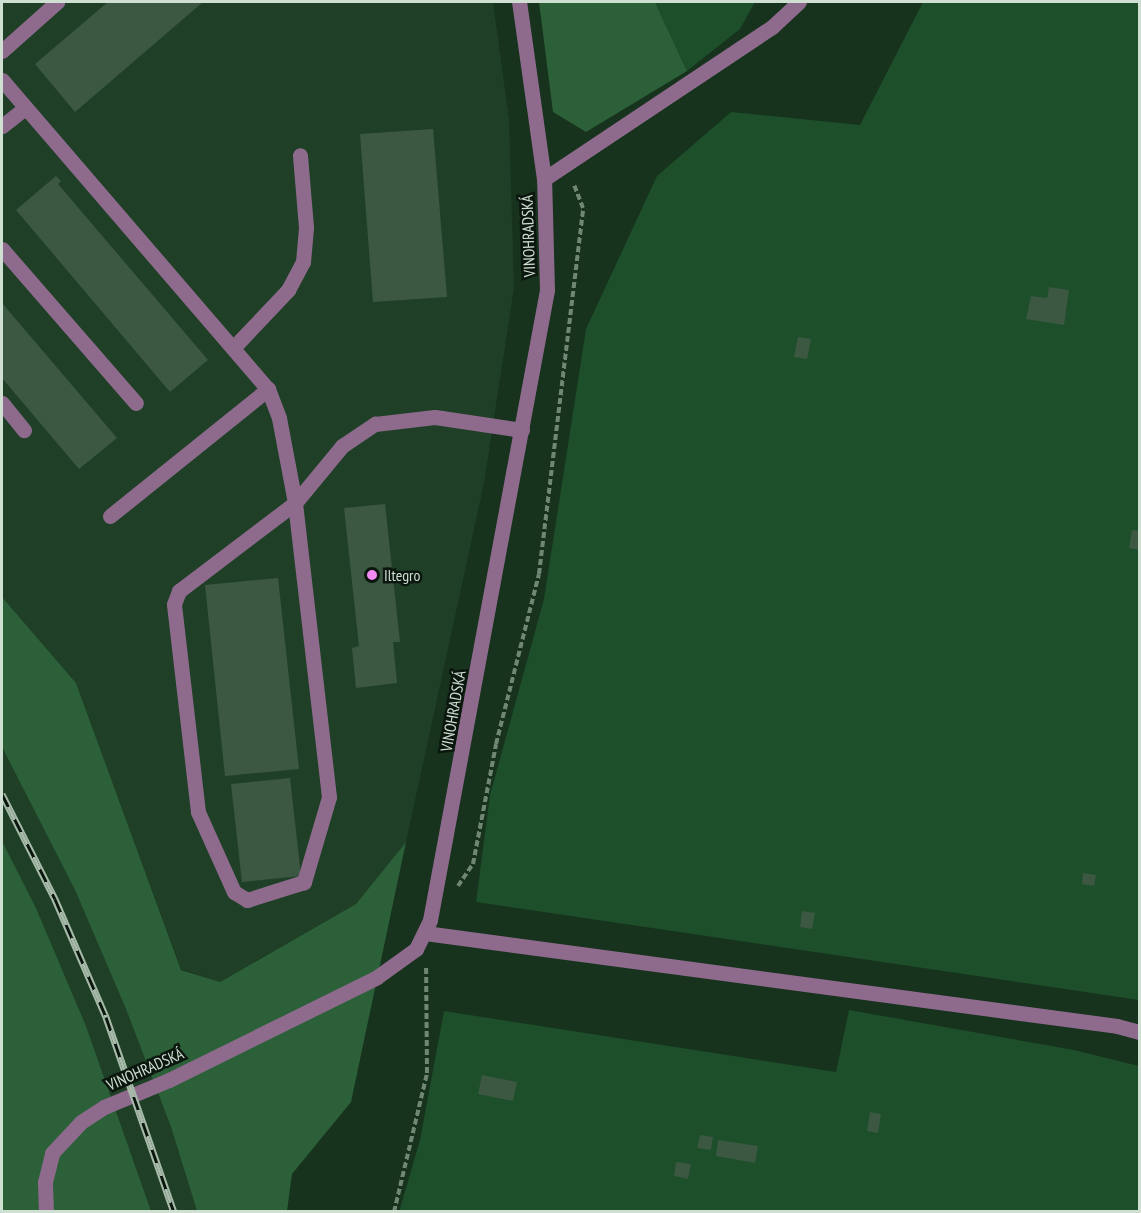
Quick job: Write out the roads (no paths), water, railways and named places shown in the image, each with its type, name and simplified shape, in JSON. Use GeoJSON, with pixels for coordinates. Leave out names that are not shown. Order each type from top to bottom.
{"type":"FeatureCollection","features":[{"type":"Feature","properties":{"kind":"street"},"geometry":{"type":"LineString","coordinates":[[2,51],[57,2]]}},
{"type":"Feature","properties":{"kind":"street","name":"VINOHRADSKÁ"},"geometry":{"type":"LineString","coordinates":[[46,1212],[45,1182],[52,1153],[81,1122],[104,1107],[169,1080],[376,977],[402,962],[425,933],[438,893],[548,290],[544,179],[519,2]]}},
{"type":"Feature","properties":{"kind":"street"},"geometry":{"type":"LineString","coordinates":[[544,179],[772,27],[799,2]]}},
{"type":"Feature","properties":{"kind":"street"},"geometry":{"type":"LineString","coordinates":[[2,80],[234,347],[268,389],[279,418],[295,503],[329,797],[304,882],[247,900],[234,892],[198,812],[174,604],[179,591],[295,503],[342,446],[375,424],[435,417],[522,430]]}},
{"type":"Feature","properties":{"kind":"street"},"geometry":{"type":"LineString","coordinates":[[2,126],[25,108]]}},
{"type":"Feature","properties":{"kind":"street"},"geometry":{"type":"LineString","coordinates":[[234,347],[288,290],[303,262],[306,227],[300,155]]}},
{"type":"Feature","properties":{"kind":"street"},"geometry":{"type":"LineString","coordinates":[[2,249],[136,403]]}},
{"type":"Feature","properties":{"kind":"street"},"geometry":{"type":"LineString","coordinates":[[110,516],[268,389]]}},
{"type":"Feature","properties":{"kind":"street"},"geometry":{"type":"LineString","coordinates":[[2,403],[24,430]]}},
{"type":"Feature","properties":{"kind":"street"},"geometry":{"type":"LineString","coordinates":[[425,933],[1117,1026],[1140,1032]]}},
{"type":"Feature","properties":{"kind":"railway"},"geometry":{"type":"LineString","coordinates":[[2,794],[55,899],[106,1017],[174,1212]]}},
{"type":"Feature","properties":{"kind":"place","name":"Iltegro"},"geometry":{"type":"Point","coordinates":[372,575]}}]}
